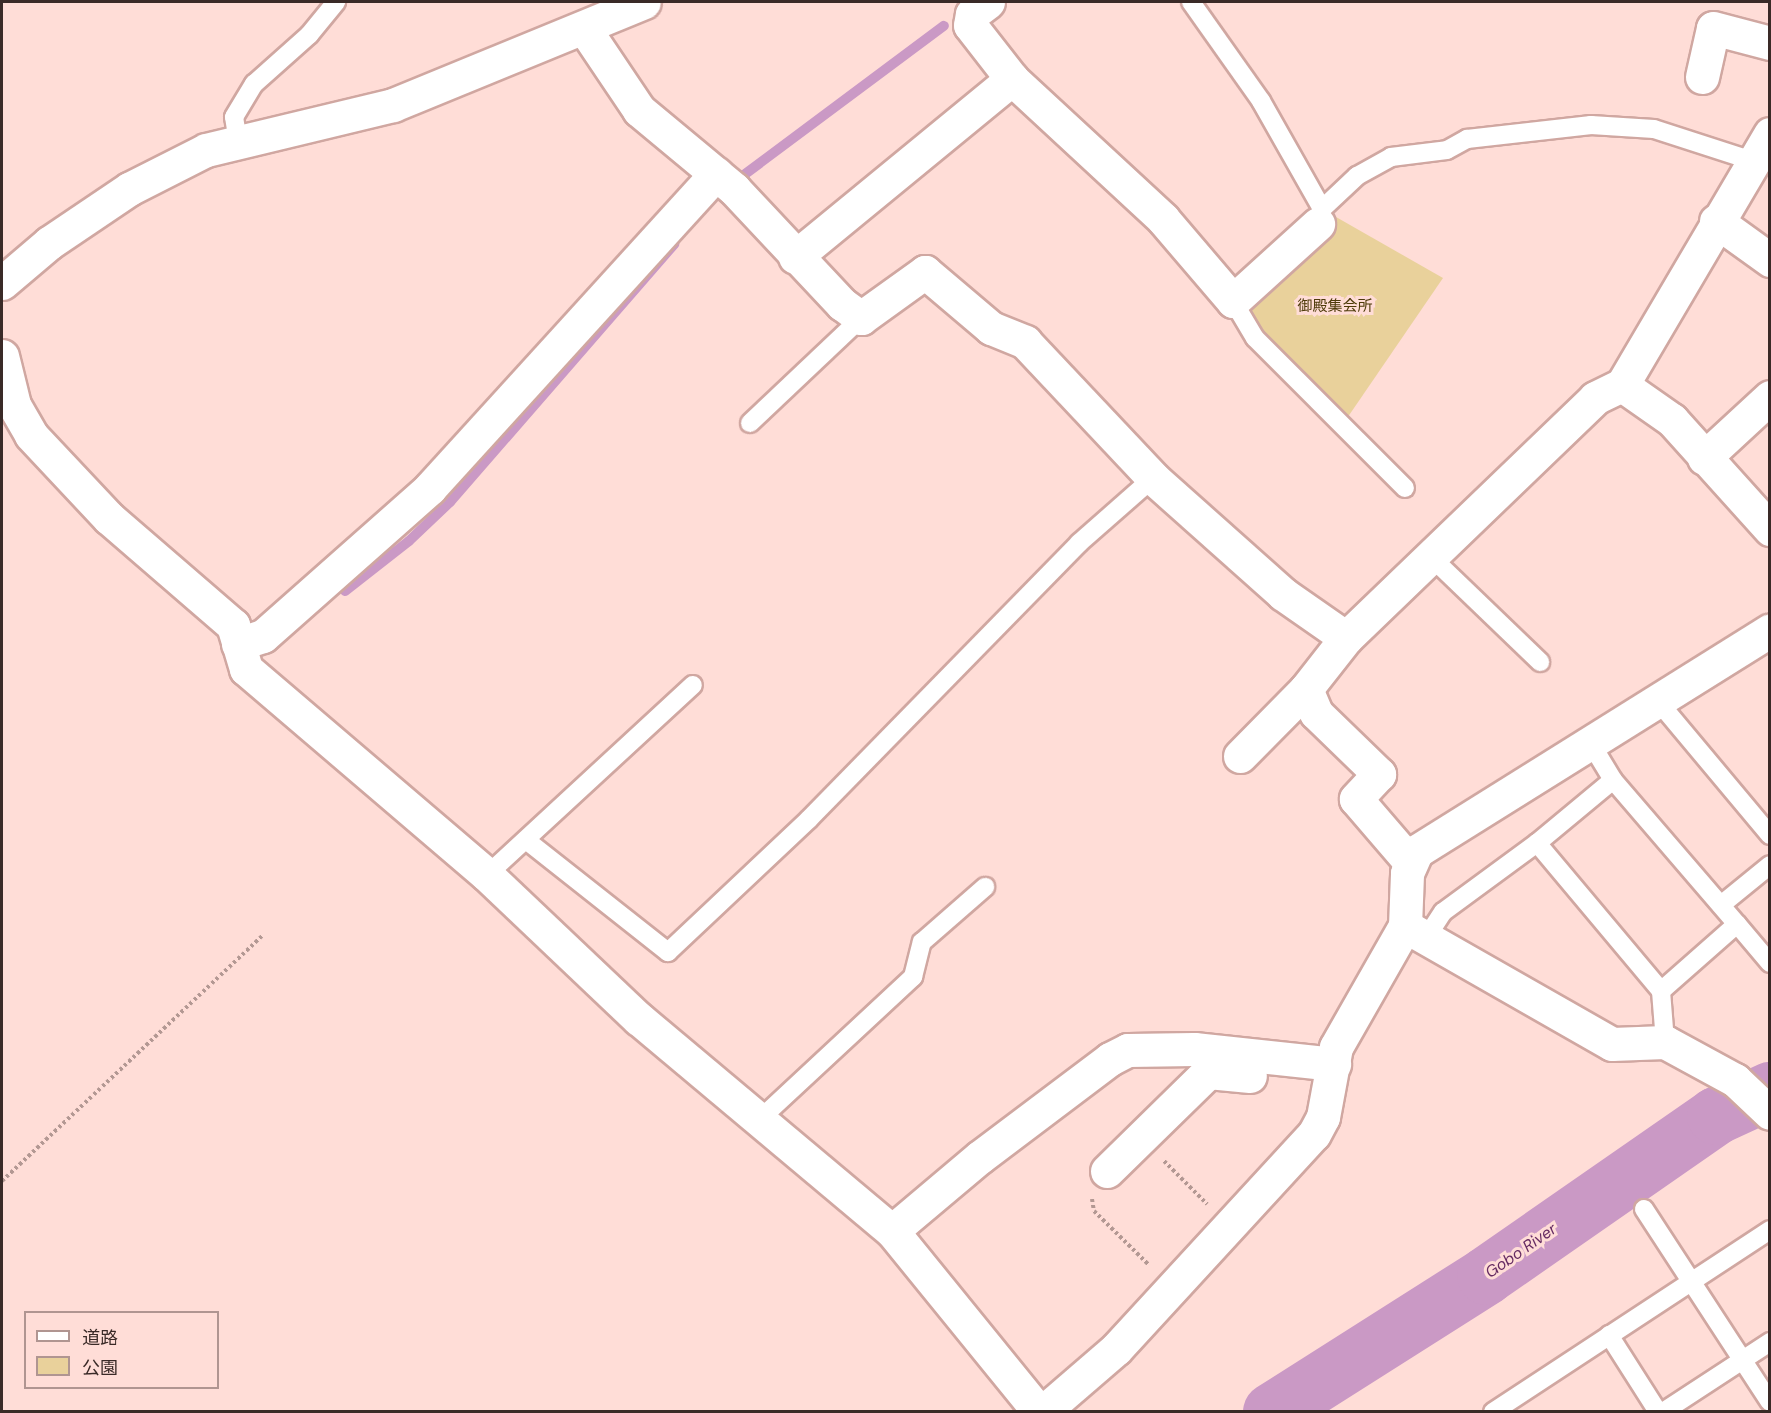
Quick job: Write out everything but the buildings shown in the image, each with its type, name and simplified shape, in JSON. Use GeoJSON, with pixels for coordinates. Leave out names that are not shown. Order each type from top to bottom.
{"type":"FeatureCollection","features":[{"type":"Feature","properties":{"kind":"street"},"geometry":{"type":"LineString","coordinates":[[2,283],[49,243],[129,189],[206,150],[393,105],[644,2]]}},
{"type":"Feature","properties":{"kind":"street"},"geometry":{"type":"LineString","coordinates":[[988,2],[972,14],[970,25],[1012,79],[1163,219],[1233,302],[1320,217]]}},
{"type":"Feature","properties":{"kind":"street"},"geometry":{"type":"LineString","coordinates":[[584,28],[639,110],[725,182],[842,304],[861,318],[925,272],[991,328],[1025,342],[1153,478],[1283,594],[1346,638]]}},
{"type":"Feature","properties":{"kind":"street"},"geometry":{"type":"LineString","coordinates":[[1702,77],[1713,28],[1770,43]]}},
{"type":"Feature","properties":{"kind":"street"},"geometry":{"type":"LineString","coordinates":[[795,257],[1012,79]]}},
{"type":"Feature","properties":{"kind":"street"},"geometry":{"type":"LineString","coordinates":[[1240,756],[1306,689],[1346,638],[1430,556],[1595,398],[1622,385],[1716,220],[1761,147]]}},
{"type":"Feature","properties":{"kind":"street"},"geometry":{"type":"LineString","coordinates":[[238,644],[263,636],[430,488],[725,182]]}},
{"type":"Feature","properties":{"kind":"street"},"geometry":{"type":"LineString","coordinates":[[1716,220],[1770,260]]}},
{"type":"Feature","properties":{"kind":"street"},"geometry":{"type":"LineString","coordinates":[[2,356],[14,405],[31,435],[110,518],[233,625],[246,669],[487,875],[639,1019],[892,1231],[1041,1412],[1116,1349],[1314,1134],[1323,1117],[1336,1047],[1416,932],[1411,863],[1417,851],[1432,839],[1770,630]]}},
{"type":"Feature","properties":{"kind":"street"},"geometry":{"type":"LineString","coordinates":[[1622,385],[1672,420],[1770,529]]}},
{"type":"Feature","properties":{"kind":"street"},"geometry":{"type":"LineString","coordinates":[[1704,458],[1770,397]]}},
{"type":"Feature","properties":{"kind":"street"},"geometry":{"type":"LineString","coordinates":[[1306,689],[1316,713],[1379,774],[1356,799],[1411,863]]}},
{"type":"Feature","properties":{"kind":"street"},"geometry":{"type":"LineString","coordinates":[[1416,932],[1612,1044],[1665,1042],[1735,1080],[1768,1112]]}},
{"type":"Feature","properties":{"kind":"street"},"geometry":{"type":"LineString","coordinates":[[892,1231],[980,1157],[1110,1059],[1128,1050],[1194,1049],[1332,1074]]}},
{"type":"Feature","properties":{"kind":"street"},"geometry":{"type":"LineString","coordinates":[[1107,1171],[1208,1072],[1332,1074]]}},
{"type":"Feature","properties":{"kind":"lane"},"geometry":{"type":"LineString","coordinates":[[238,142],[234,117],[254,84],[309,35],[336,2]]}},
{"type":"Feature","properties":{"kind":"lane"},"geometry":{"type":"LineString","coordinates":[[1191,2],[1261,101],[1320,217],[1357,176],[1391,157],[1447,150],[1467,139],[1591,125],[1654,129],[1761,147]]}},
{"type":"Feature","properties":{"kind":"lane"},"geometry":{"type":"LineString","coordinates":[[1233,302],[1255,338],[1405,488]]}},
{"type":"Feature","properties":{"kind":"lane"},"geometry":{"type":"LineString","coordinates":[[750,423],[861,318]]}},
{"type":"Feature","properties":{"kind":"lane"},"geometry":{"type":"LineString","coordinates":[[526,840],[668,952],[809,819],[1079,543],[1153,478]]}},
{"type":"Feature","properties":{"kind":"lane"},"geometry":{"type":"LineString","coordinates":[[1430,556],[1540,662]]}},
{"type":"Feature","properties":{"kind":"lane"},"geometry":{"type":"LineString","coordinates":[[487,875],[693,685]]}},
{"type":"Feature","properties":{"kind":"lane"},"geometry":{"type":"LineString","coordinates":[[1657,700],[1770,835]]}},
{"type":"Feature","properties":{"kind":"lane"},"geometry":{"type":"LineString","coordinates":[[1590,742],[1613,780],[1770,963]]}},
{"type":"Feature","properties":{"kind":"lane"},"geometry":{"type":"LineString","coordinates":[[1416,932],[1537,843],[1613,780]]}},
{"type":"Feature","properties":{"kind":"lane"},"geometry":{"type":"LineString","coordinates":[[1537,843],[1661,991],[1665,1042]]}},
{"type":"Feature","properties":{"kind":"lane"},"geometry":{"type":"LineString","coordinates":[[1721,905],[1770,865]]}},
{"type":"Feature","properties":{"kind":"lane"},"geometry":{"type":"LineString","coordinates":[[758,1121],[913,976],[922,942],[985,887]]}},
{"type":"Feature","properties":{"kind":"lane"},"geometry":{"type":"LineString","coordinates":[[1661,991],[1737,924]]}},
{"type":"Feature","properties":{"kind":"lane"},"geometry":{"type":"LineString","coordinates":[[1644,1209],[1689,1284],[1770,1402]]}},
{"type":"Feature","properties":{"kind":"lane"},"geometry":{"type":"LineString","coordinates":[[1493,1412],[1770,1230]]}},
{"type":"Feature","properties":{"kind":"lane"},"geometry":{"type":"LineString","coordinates":[[1609,1335],[1658,1412]]}},
{"type":"Feature","properties":{"kind":"lane"},"geometry":{"type":"LineString","coordinates":[[1663,1412],[1770,1342]]}},
{"type":"Feature","properties":{"kind":"path"},"geometry":{"type":"LineString","coordinates":[[2,1181],[262,936]]}},
{"type":"Feature","properties":{"kind":"path"},"geometry":{"type":"LineString","coordinates":[[1140,1138],[1229,1226]]}},
{"type":"Feature","properties":{"kind":"path"},"geometry":{"type":"LineString","coordinates":[[1107,1171],[1090,1187],[1094,1211],[1172,1288]]}},
{"type":"Feature","properties":{"kind":"green space","name":"御殿集会所"},"geometry":{"type":"Polygon","coordinates":[[[1322,209],[1443,278],[1341,427],[1233,301],[1322,209]]]}},
{"type":"Feature","properties":{"kind":"waterway"},"geometry":{"type":"LineString","coordinates":[[733,183],[944,26]]}},
{"type":"Feature","properties":{"kind":"waterway"},"geometry":{"type":"LineString","coordinates":[[345,591],[409,541],[450,502],[674,244]]}},
{"type":"Feature","properties":{"kind":"waterway","name":"Gobo River"},"geometry":{"type":"LineString","coordinates":[[1272,1412],[1486,1276],[1716,1116],[1770,1091]]}}]}
